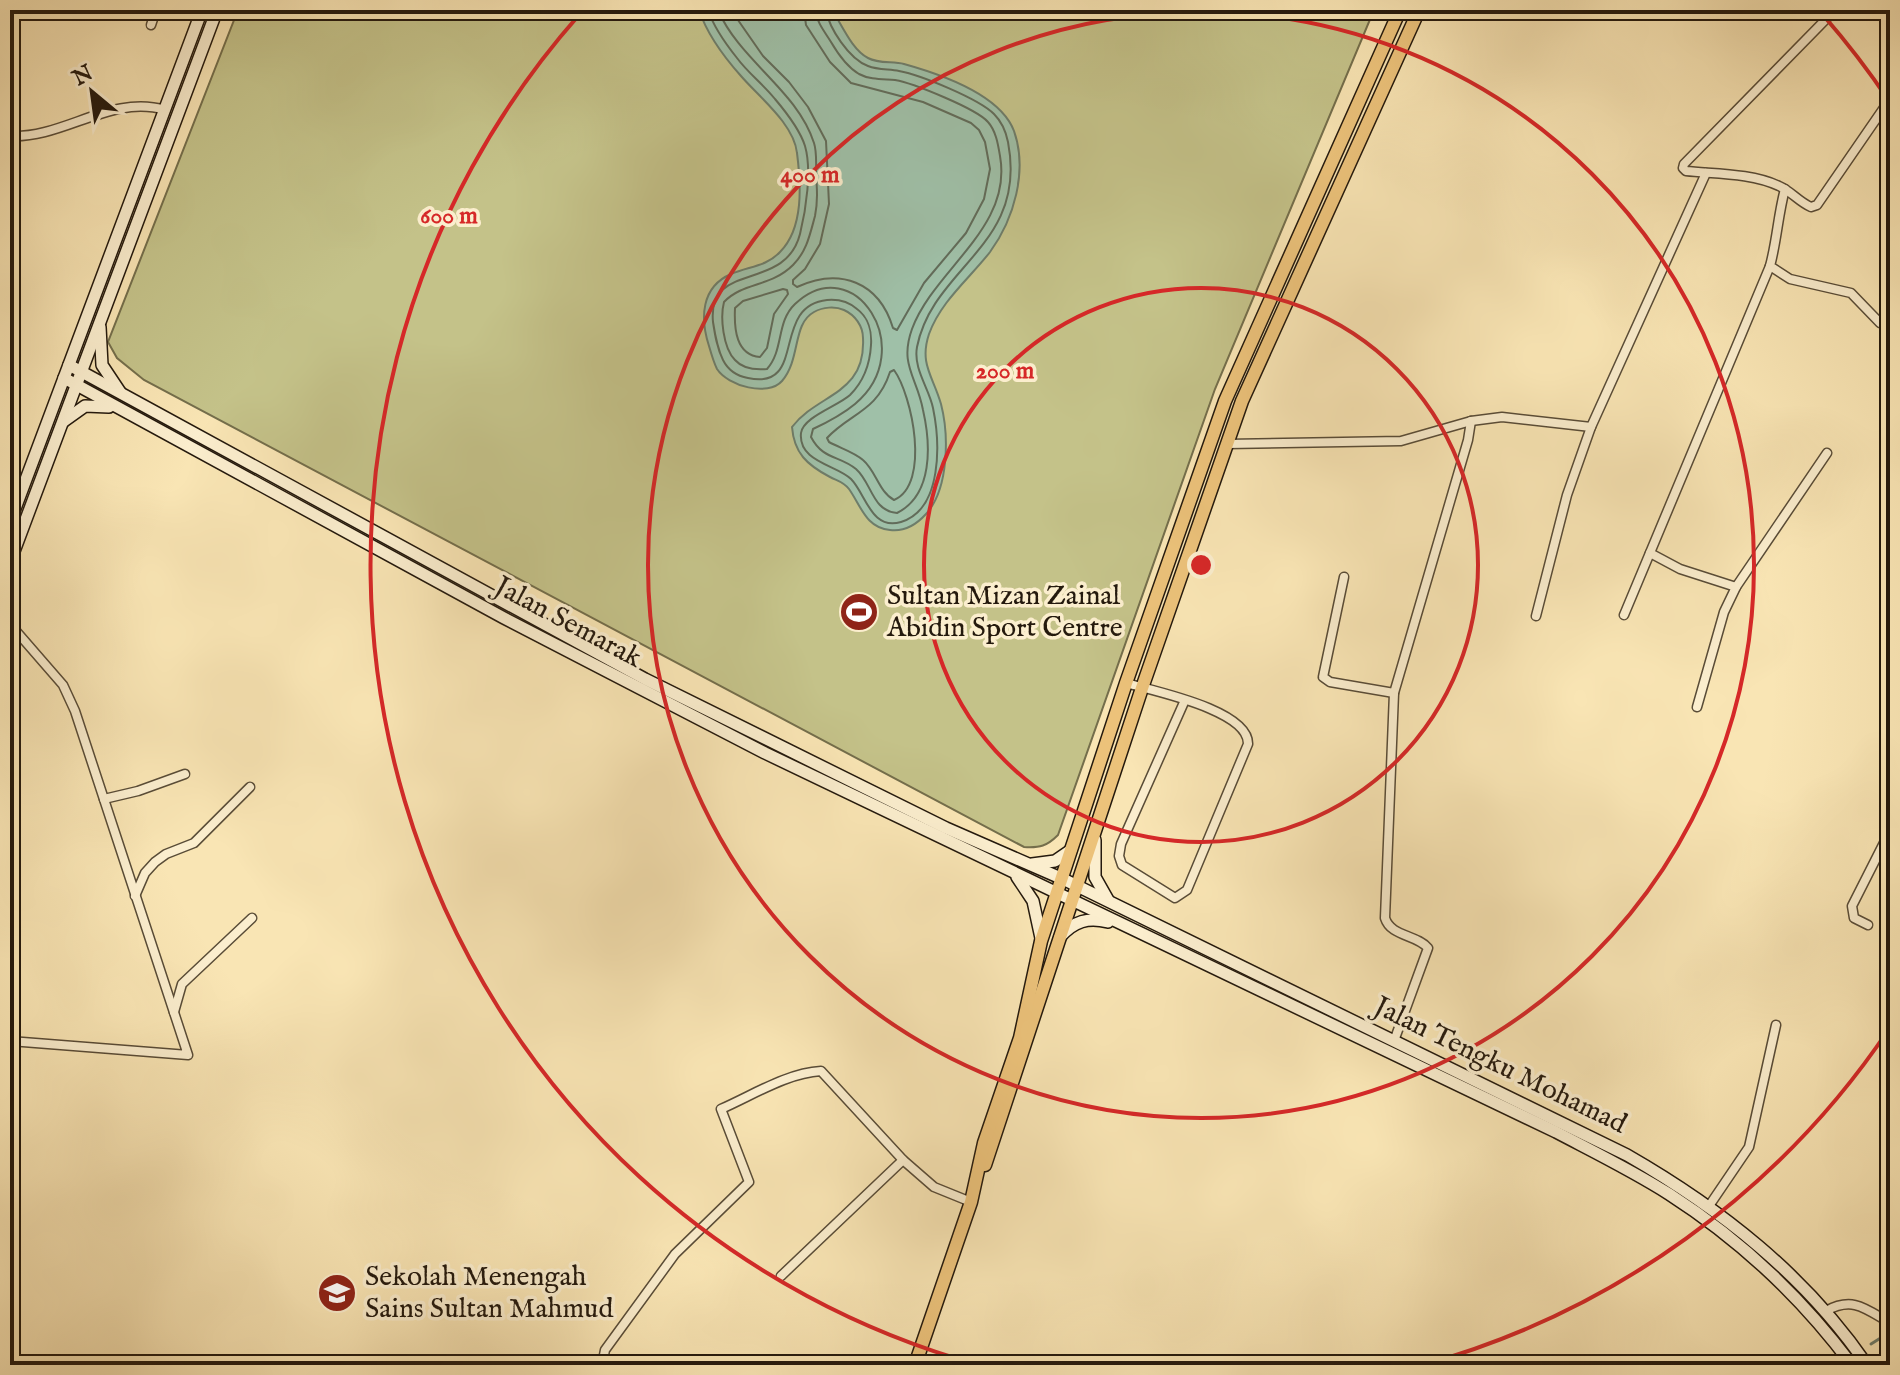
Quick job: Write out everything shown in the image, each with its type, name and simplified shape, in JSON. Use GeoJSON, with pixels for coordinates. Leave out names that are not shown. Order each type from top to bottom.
{"type":"FeatureCollection","features":[{"type":"Feature","properties":{"kind":"main road"},"geometry":{"type":"LineString","coordinates":[[10,522],[202,10]]}},
{"type":"Feature","properties":{"kind":"main road"},"geometry":{"type":"LineString","coordinates":[[10,562],[217,10]]}},
{"type":"Feature","properties":{"kind":"main road"},"geometry":{"type":"LineString","coordinates":[[972,1198],[984,1143],[1020,1038],[1041,941],[1126,683],[1225,401],[1400,10]]}},
{"type":"Feature","properties":{"kind":"main road"},"geometry":{"type":"LineString","coordinates":[[915,1365],[993,1146],[1142,688],[1242,401],[1419,10]]}},
{"type":"Feature","properties":{"kind":"main road"},"geometry":{"type":"LineString","coordinates":[[100,322],[102,365],[124,397]]}},
{"type":"Feature","properties":{"kind":"main road","name":"Jalan Semarak"},"geometry":{"type":"LineString","coordinates":[[69,365],[645,679],[946,828],[1063,879]]}},
{"type":"Feature","properties":{"kind":"main road","name":"Jalan Semarak"},"geometry":{"type":"LineString","coordinates":[[64,378],[421,574],[655,696],[765,753],[1058,894]]}},
{"type":"Feature","properties":{"kind":"main road"},"geometry":{"type":"LineString","coordinates":[[64,421],[85,406],[117,408]]}},
{"type":"Feature","properties":{"kind":"main road"},"geometry":{"type":"LineString","coordinates":[[1095,832],[1095,877],[1109,901]]}},
{"type":"Feature","properties":{"kind":"main road"},"geometry":{"type":"LineString","coordinates":[[1028,863],[1055,861],[1074,847]]}},
{"type":"Feature","properties":{"kind":"main road"},"geometry":{"type":"LineString","coordinates":[[1015,873],[1033,901],[1041,941]]}},
{"type":"Feature","properties":{"kind":"main road","name":"Jalan Tengku Mohamad"},"geometry":{"type":"LineString","coordinates":[[1063,879],[1627,1155],[1682,1186],[1769,1256],[1826,1311],[1851,1357]]}},
{"type":"Feature","properties":{"kind":"main road","name":"Jalan Tengku Mohamad"},"geometry":{"type":"LineString","coordinates":[[1058,894],[1556,1132],[1669,1194],[1739,1246],[1851,1357],[1866,1364]]}},
{"type":"Feature","properties":{"kind":"main road"},"geometry":{"type":"LineString","coordinates":[[1060,937],[1072,925],[1089,919],[1129,926]]}},
{"type":"Feature","properties":{"kind":"street"},"geometry":{"type":"LineString","coordinates":[[151,25],[156,10]]}},
{"type":"Feature","properties":{"kind":"street"},"geometry":{"type":"LineString","coordinates":[[1835,10],[1684,164],[1686,171],[1759,180],[1785,189],[1804,204],[1811,207],[1817,205],[1890,99]]}},
{"type":"Feature","properties":{"kind":"street"},"geometry":{"type":"LineString","coordinates":[[10,136],[36,134],[135,105],[165,110]]}},
{"type":"Feature","properties":{"kind":"street"},"geometry":{"type":"LineString","coordinates":[[1536,616],[1567,495],[1591,427],[1706,173]]}},
{"type":"Feature","properties":{"kind":"street"},"geometry":{"type":"LineString","coordinates":[[1624,615],[1770,266],[1785,189]]}},
{"type":"Feature","properties":{"kind":"street"},"geometry":{"type":"LineString","coordinates":[[1770,266],[1790,279],[1851,293],[1880,323],[1890,315]]}},
{"type":"Feature","properties":{"kind":"street"},"geometry":{"type":"LineString","coordinates":[[1227,444],[1401,441],[1471,421],[1502,417],[1591,427]]}},
{"type":"Feature","properties":{"kind":"street"},"geometry":{"type":"LineString","coordinates":[[1394,1041],[1428,948],[1421,941],[1392,930],[1385,918],[1394,693],[1471,421]]}},
{"type":"Feature","properties":{"kind":"street"},"geometry":{"type":"LineString","coordinates":[[1697,707],[1724,612],[1736,587],[1827,453]]}},
{"type":"Feature","properties":{"kind":"street"},"geometry":{"type":"LineString","coordinates":[[1650,553],[1680,569],[1736,587]]}},
{"type":"Feature","properties":{"kind":"street"},"geometry":{"type":"LineString","coordinates":[[1344,577],[1323,677],[1330,682],[1394,693]]}},
{"type":"Feature","properties":{"kind":"street"},"geometry":{"type":"LineString","coordinates":[[10,624],[63,685],[75,711],[188,1055],[10,1041]]}},
{"type":"Feature","properties":{"kind":"street"},"geometry":{"type":"LineString","coordinates":[[1126,683],[1185,700],[1209,708],[1240,725],[1248,738],[1187,890],[1175,898],[1125,868],[1119,856],[1121,844],[1185,700]]}},
{"type":"Feature","properties":{"kind":"street"},"geometry":{"type":"LineString","coordinates":[[104,799],[185,774]]}},
{"type":"Feature","properties":{"kind":"street"},"geometry":{"type":"LineString","coordinates":[[135,897],[145,873],[155,862],[194,843],[250,787]]}},
{"type":"Feature","properties":{"kind":"street"},"geometry":{"type":"LineString","coordinates":[[1868,925],[1854,918],[1852,906],[1890,831]]}},
{"type":"Feature","properties":{"kind":"street"},"geometry":{"type":"LineString","coordinates":[[173,1013],[182,984],[252,918]]}},
{"type":"Feature","properties":{"kind":"street"},"geometry":{"type":"LineString","coordinates":[[1709,1206],[1749,1147],[1776,1025]]}},
{"type":"Feature","properties":{"kind":"street"},"geometry":{"type":"LineString","coordinates":[[610,1365],[604,1355],[605,1350],[675,1254],[749,1182],[721,1109],[808,1071],[821,1071],[903,1160],[934,1187],[972,1198]]}},
{"type":"Feature","properties":{"kind":"street"},"geometry":{"type":"LineString","coordinates":[[781,1276],[903,1160]]}},
{"type":"Feature","properties":{"kind":"street"},"geometry":{"type":"LineString","coordinates":[[1826,1311],[1840,1304],[1853,1303],[1890,1323]]}},
{"type":"Feature","properties":{"kind":"shaded area","name":"Sultan Mizan Zainal Abidin Sport Centre"},"geometry":{"type":"Polygon","coordinates":[[[238,10],[1374,10],[1215,389],[1058,835],[1043,846],[1024,847],[144,380],[117,358],[108,342],[238,10]]]}},
{"type":"Feature","properties":{"kind":"water"},"geometry":{"type":"Polygon","coordinates":[[[699,10],[832,10],[852,43],[868,58],[918,68],[967,87],[996,106],[1014,131],[1020,162],[1019,178],[1006,225],[990,252],[941,311],[926,344],[926,362],[944,417],[945,461],[934,503],[922,518],[905,529],[882,528],[870,521],[843,483],[815,468],[803,457],[793,436],[792,427],[849,382],[857,371],[862,357],[863,334],[852,315],[829,308],[818,310],[807,318],[799,333],[788,372],[776,386],[758,389],[739,384],[722,375],[715,364],[704,325],[708,295],[731,274],[769,261],[788,242],[797,218],[799,178],[797,153],[790,132],[722,53],[699,10]]]}},
{"type":"Feature","properties":{"kind":"waterway"},"geometry":{"type":"LineString","coordinates":[[1871,1344],[1890,1335]]}},
{"type":"Feature","properties":{"kind":"place","name":"Sultan Mizan Zainal Abidin Sport Centre"},"geometry":{"type":"Point","coordinates":[859,612]}},
{"type":"Feature","properties":{"kind":"place","name":"Sekolah Menengah Sains Sultan Mahmud"},"geometry":{"type":"Point","coordinates":[337,1293]}}]}
